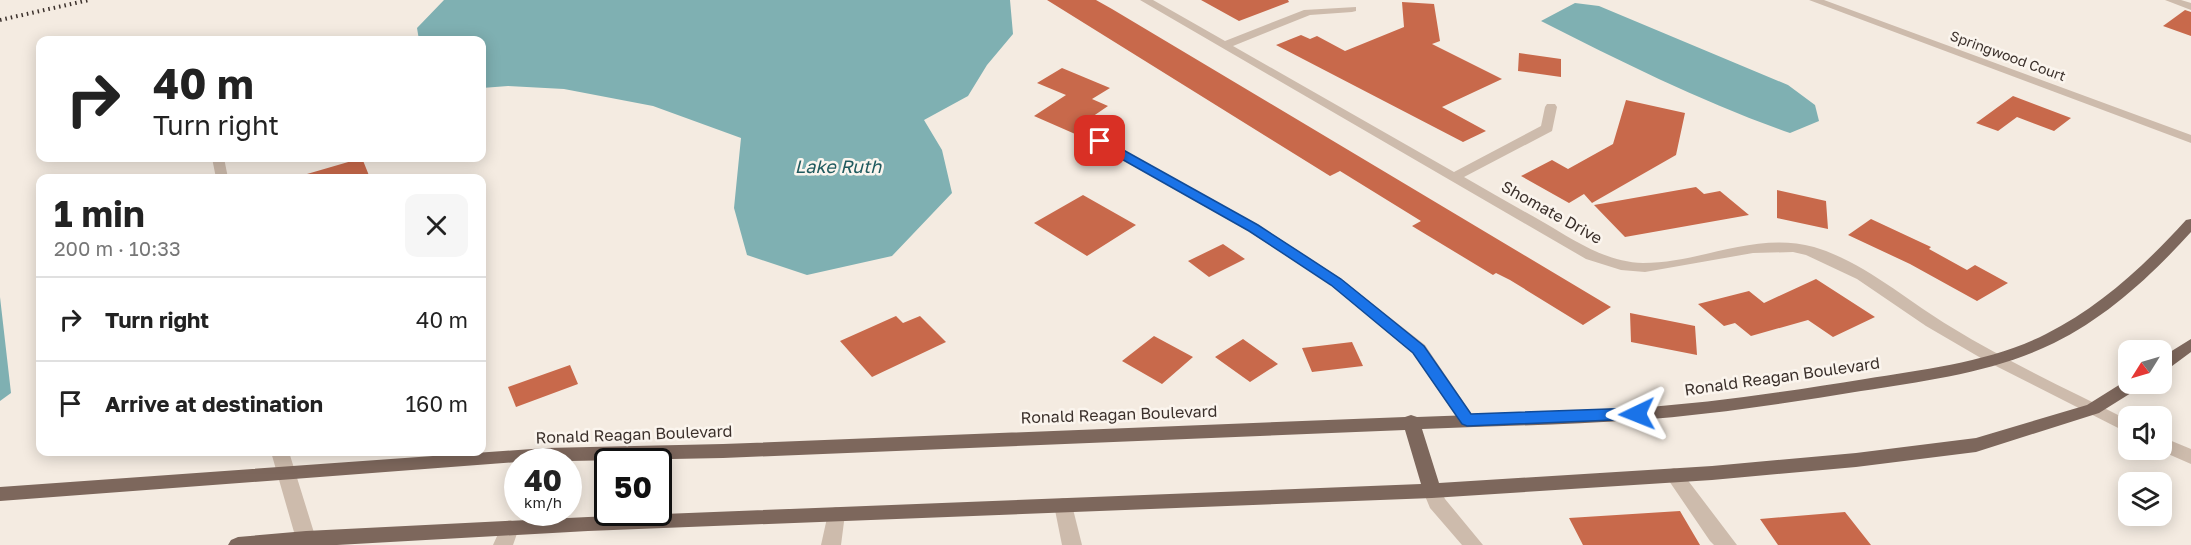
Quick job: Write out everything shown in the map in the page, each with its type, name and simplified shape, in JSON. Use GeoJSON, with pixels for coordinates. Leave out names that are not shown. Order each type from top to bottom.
{"type":"FeatureCollection","features":[{"type":"Feature","properties":{"kind":"main road","name":"Ronald Reagan Boulevard"},"geometry":{"type":"LineString","coordinates":[[0,494],[546,455],[735,451],[1411,421],[1648,413],[1870,384],[1997,360],[2051,337],[2108,302],[2191,223]]}},
{"type":"Feature","properties":{"kind":"main road"},"geometry":{"type":"LineString","coordinates":[[2172,358],[2191,345]]}},
{"type":"Feature","properties":{"kind":"main road"},"geometry":{"type":"LineString","coordinates":[[238,545],[506,537],[836,514],[1432,491],[1674,476],[1856,460],[1976,445],[2093,410],[2118,394]]}},
{"type":"Feature","properties":{"kind":"main road"},"geometry":{"type":"LineString","coordinates":[[1411,421],[1432,491]]}},
{"type":"Feature","properties":{"kind":"street","name":"Shomate Drive"},"geometry":{"type":"LineString","coordinates":[[1145,0],[1591,256],[1621,266],[1651,267],[1785,246],[1810,251],[1838,263],[1946,331],[1997,360],[2118,422]]}},
{"type":"Feature","properties":{"kind":"street","name":"Springwood Court"},"geometry":{"type":"LineString","coordinates":[[1814,0],[2191,139]]}},
{"type":"Feature","properties":{"kind":"street"},"geometry":{"type":"LineString","coordinates":[[2170,0],[2191,7]]}},
{"type":"Feature","properties":{"kind":"street"},"geometry":{"type":"LineString","coordinates":[[1225,45],[1308,12],[1352,9]]}},
{"type":"Feature","properties":{"kind":"street"},"geometry":{"type":"LineString","coordinates":[[1454,177],[1546,128],[1551,107]]}},
{"type":"Feature","properties":{"kind":"street"},"geometry":{"type":"LineString","coordinates":[[1100,141],[1253,228],[1336,282],[1419,350],[1467,420]]}},
{"type":"Feature","properties":{"kind":"street"},"geometry":{"type":"LineString","coordinates":[[2172,448],[2191,457]]}},
{"type":"Feature","properties":{"kind":"street"},"geometry":{"type":"LineString","coordinates":[[281,456],[305,542]]}},
{"type":"Feature","properties":{"kind":"street"},"geometry":{"type":"LineString","coordinates":[[1674,476],[1717,536],[1727,545]]}},
{"type":"Feature","properties":{"kind":"street"},"geometry":{"type":"LineString","coordinates":[[1432,491],[1437,503],[1473,545]]}},
{"type":"Feature","properties":{"kind":"street"},"geometry":{"type":"LineString","coordinates":[[1063,505],[1072,545]]}},
{"type":"Feature","properties":{"kind":"street"},"geometry":{"type":"LineString","coordinates":[[831,545],[836,514]]}},
{"type":"Feature","properties":{"kind":"water","name":"Lake Ruth"},"geometry":{"type":"Polygon","coordinates":[[[444,0],[1010,0],[1013,34],[987,65],[968,96],[924,120],[942,150],[952,193],[892,256],[807,275],[747,255],[734,208],[741,138],[653,106],[564,89],[508,86],[486,88],[486,36],[418,36],[417,28],[444,0]]]}},
{"type":"Feature","properties":{"kind":"water"},"geometry":{"type":"Polygon","coordinates":[[[1575,3],[1599,6],[1788,85],[1815,105],[1819,121],[1790,133],[1695,95],[1541,21],[1575,3]]]}},
{"type":"Feature","properties":{"kind":"water"},"geometry":{"type":"Polygon","coordinates":[[[0,297],[11,393],[0,401],[0,297]]]}},
{"type":"Feature","properties":{"kind":"building"},"geometry":{"type":"Polygon","coordinates":[[[1047,0],[1096,0],[1611,307],[1583,325],[1510,280],[1496,273],[1493,275],[1412,226],[1421,221],[1340,171],[1330,176],[1047,0]]]}},
{"type":"Feature","properties":{"kind":"building"},"geometry":{"type":"Polygon","coordinates":[[[1201,0],[1288,0],[1289,2],[1239,21],[1201,0]]]}},
{"type":"Feature","properties":{"kind":"building"},"geometry":{"type":"Polygon","coordinates":[[[1402,2],[1434,4],[1440,41],[1432,44],[1502,79],[1442,107],[1486,131],[1463,142],[1276,45],[1301,35],[1310,39],[1317,36],[1345,51],[1404,27],[1402,2]]]}},
{"type":"Feature","properties":{"kind":"building"},"geometry":{"type":"Polygon","coordinates":[[[2185,10],[2191,12],[2191,36],[2163,26],[2185,10]]]}},
{"type":"Feature","properties":{"kind":"building"},"geometry":{"type":"Polygon","coordinates":[[[1519,53],[1561,59],[1561,77],[1518,71],[1519,53]]]}},
{"type":"Feature","properties":{"kind":"building"},"geometry":{"type":"Polygon","coordinates":[[[1062,68],[1110,88],[1092,99],[1108,106],[1089,119],[1102,124],[1082,137],[1034,116],[1066,95],[1037,83],[1062,68]]]}},
{"type":"Feature","properties":{"kind":"building"},"geometry":{"type":"Polygon","coordinates":[[[2013,96],[2071,118],[2054,131],[2017,117],[1998,131],[1976,123],[2013,96]]]}},
{"type":"Feature","properties":{"kind":"building"},"geometry":{"type":"Polygon","coordinates":[[[1626,100],[1685,113],[1676,155],[1592,203],[1584,194],[1569,203],[1521,176],[1552,160],[1568,169],[1613,144],[1626,100]]]}},
{"type":"Feature","properties":{"kind":"building"},"geometry":{"type":"Polygon","coordinates":[[[348,162],[364,162],[368,174],[307,174],[348,162]]]}},
{"type":"Feature","properties":{"kind":"building"},"geometry":{"type":"Polygon","coordinates":[[[1696,187],[1704,194],[1720,191],[1749,215],[1625,237],[1594,205],[1696,187]]]}},
{"type":"Feature","properties":{"kind":"building"},"geometry":{"type":"Polygon","coordinates":[[[1777,190],[1826,201],[1828,229],[1777,218],[1777,190]]]}},
{"type":"Feature","properties":{"kind":"building"},"geometry":{"type":"Polygon","coordinates":[[[1083,195],[1136,225],[1087,256],[1034,223],[1083,195]]]}},
{"type":"Feature","properties":{"kind":"building"},"geometry":{"type":"Polygon","coordinates":[[[1871,219],[1931,247],[1929,249],[1967,270],[1975,265],[2008,283],[1977,301],[1910,264],[1848,235],[1871,219]]]}},
{"type":"Feature","properties":{"kind":"building"},"geometry":{"type":"Polygon","coordinates":[[[1223,244],[1245,259],[1209,277],[1188,261],[1223,244]]]}},
{"type":"Feature","properties":{"kind":"building"},"geometry":{"type":"Polygon","coordinates":[[[1816,279],[1875,317],[1833,337],[1808,320],[1751,336],[1735,323],[1724,326],[1698,304],[1749,291],[1764,303],[1816,279]]]}},
{"type":"Feature","properties":{"kind":"building"},"geometry":{"type":"Polygon","coordinates":[[[1630,313],[1695,326],[1697,355],[1631,342],[1630,313]]]}},
{"type":"Feature","properties":{"kind":"building"},"geometry":{"type":"Polygon","coordinates":[[[896,316],[903,323],[920,316],[946,342],[872,377],[840,341],[896,316]]]}},
{"type":"Feature","properties":{"kind":"building"},"geometry":{"type":"Polygon","coordinates":[[[1154,336],[1193,357],[1162,384],[1122,361],[1154,336]]]}},
{"type":"Feature","properties":{"kind":"building"},"geometry":{"type":"Polygon","coordinates":[[[1243,339],[1278,364],[1250,382],[1215,357],[1243,339]]]}},
{"type":"Feature","properties":{"kind":"building"},"geometry":{"type":"Polygon","coordinates":[[[1352,342],[1363,366],[1312,372],[1302,348],[1352,342]]]}},
{"type":"Feature","properties":{"kind":"building"},"geometry":{"type":"Polygon","coordinates":[[[570,365],[578,384],[516,407],[508,387],[570,365]]]}},
{"type":"Feature","properties":{"kind":"building"},"geometry":{"type":"Polygon","coordinates":[[[1680,511],[1700,545],[1583,545],[1569,518],[1680,511]]]}},
{"type":"Feature","properties":{"kind":"building"},"geometry":{"type":"Polygon","coordinates":[[[1845,512],[1871,545],[1778,545],[1760,519],[1845,512]]]}},
{"type":"Feature","properties":{"kind":"railway"},"geometry":{"type":"LineString","coordinates":[[0,20],[89,0]]}},
{"type":"Feature","properties":{"kind":"route"},"geometry":{"type":"LineString","coordinates":[[1100,141],[1253,228],[1336,282],[1419,350],[1467,420],[1637,414]]}}]}
